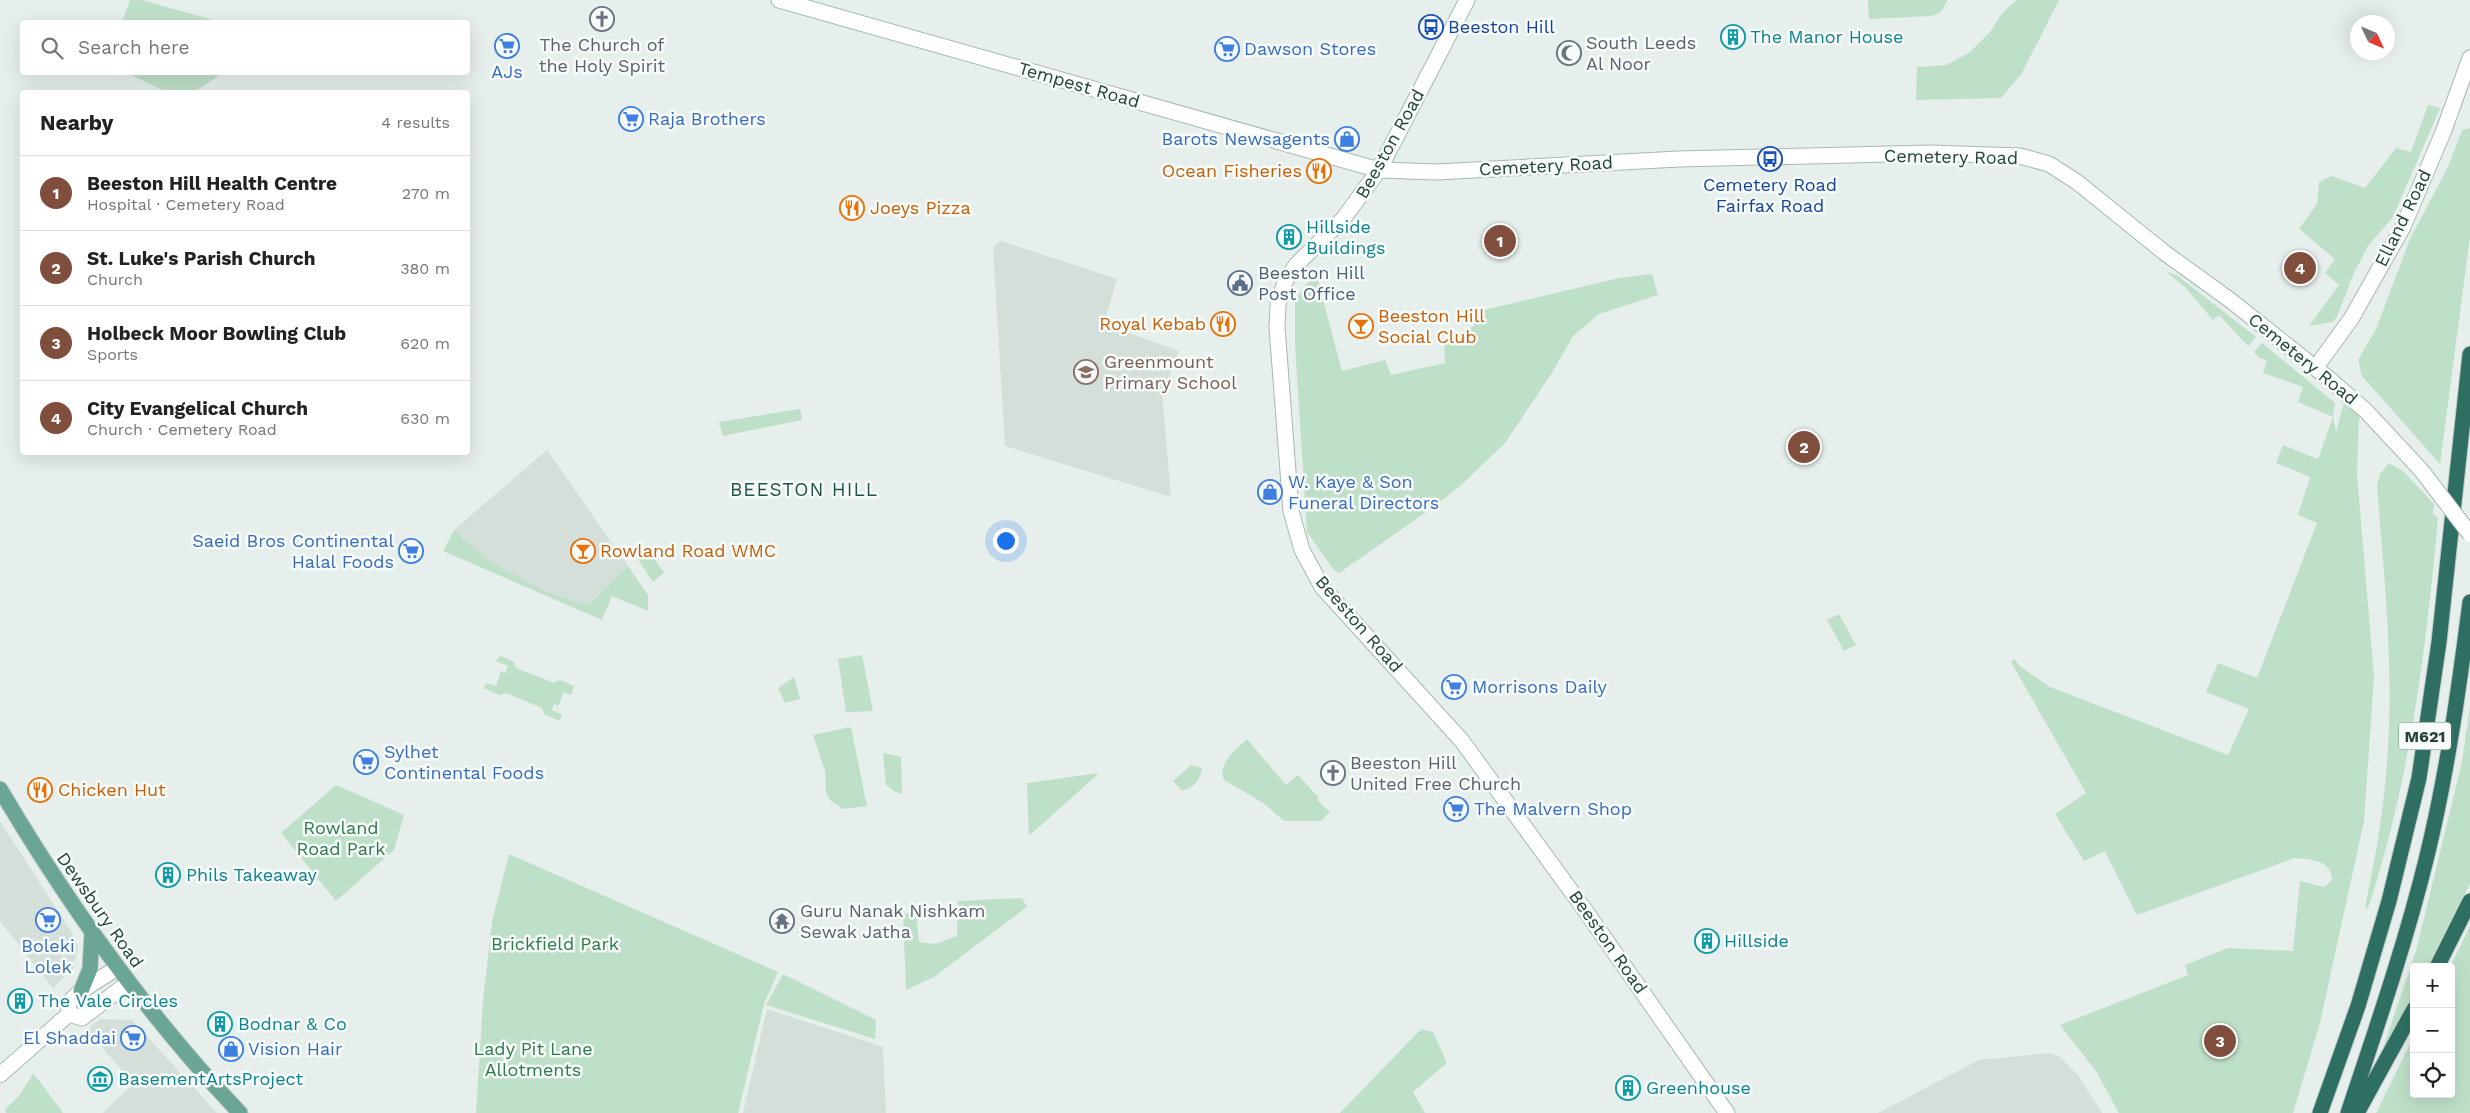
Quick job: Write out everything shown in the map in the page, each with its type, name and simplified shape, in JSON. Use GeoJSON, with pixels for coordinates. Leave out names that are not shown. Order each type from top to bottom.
{"type":"FeatureCollection","features":[{"type":"Feature","properties":{"kind":"highway","name":"M621"},"geometry":{"type":"LineString","coordinates":[[2320,1113],[2358,1006],[2389,901],[2418,778],[2439,642],[2470,354]]}},
{"type":"Feature","properties":{"kind":"highway","name":"M621"},"geometry":{"type":"LineString","coordinates":[[2348,1113],[2399,957],[2426,859],[2459,683],[2470,602]]}},
{"type":"Feature","properties":{"kind":"highway"},"geometry":{"type":"LineString","coordinates":[[2438,963],[2470,901]]}},
{"type":"Feature","properties":{"kind":"highway"},"geometry":{"type":"LineString","coordinates":[[2357,1113],[2410,1016]]}},
{"type":"Feature","properties":{"kind":"main road","name":"Dewsbury Road"},"geometry":{"type":"LineString","coordinates":[[0,789],[38,853],[128,983],[196,1065],[240,1113]]}},
{"type":"Feature","properties":{"kind":"main road"},"geometry":{"type":"LineString","coordinates":[[81,991],[90,969],[92,933]]}},
{"type":"Feature","properties":{"kind":"street","name":"Tempest Road"},"geometry":{"type":"LineString","coordinates":[[779,0],[1379,170]]}},
{"type":"Feature","properties":{"kind":"street","name":"Beeston Road"},"geometry":{"type":"LineString","coordinates":[[1468,0],[1379,170],[1344,219],[1296,265],[1285,282],[1278,304],[1277,327],[1291,511],[1302,550],[1322,587],[1462,741],[1588,914],[1728,1113]]}},
{"type":"Feature","properties":{"kind":"street","name":"Elland Road"},"geometry":{"type":"LineString","coordinates":[[2316,368],[2351,319],[2403,227],[2444,130],[2470,58]]}},
{"type":"Feature","properties":{"kind":"street","name":"Cemetery Road"},"geometry":{"type":"LineString","coordinates":[[1379,170],[1437,172],[1679,159],[1930,154],[2020,156],[2049,164],[2077,182],[2164,253],[2230,300],[2316,368],[2366,411],[2421,470],[2470,534]]}},
{"type":"Feature","properties":{"kind":"street"},"geometry":{"type":"LineString","coordinates":[[69,1014],[68,1003],[81,991],[117,968]]}},
{"type":"Feature","properties":{"kind":"street"},"geometry":{"type":"LineString","coordinates":[[69,1014],[82,1018],[128,983]]}},
{"type":"Feature","properties":{"kind":"street"},"geometry":{"type":"LineString","coordinates":[[0,1075],[69,1014]]}},
{"type":"Feature","properties":{"kind":"shaded area","name":"Greenmount Primary School"},"geometry":{"type":"Polygon","coordinates":[[[1001,241],[1117,279],[1104,324],[1179,351],[1162,393],[1171,497],[1005,446],[993,247],[1001,241]]]}},
{"type":"Feature","properties":{"kind":"shaded area"},"geometry":{"type":"Polygon","coordinates":[[[547,450],[628,566],[588,605],[549,593],[487,560],[454,530],[547,450]]]}},
{"type":"Feature","properties":{"kind":"shaded area"},"geometry":{"type":"Polygon","coordinates":[[[0,821],[75,938],[78,948],[73,969],[53,988],[0,921],[0,821]]]}},
{"type":"Feature","properties":{"kind":"shaded area"},"geometry":{"type":"Polygon","coordinates":[[[767,1009],[883,1047],[886,1113],[743,1113],[767,1009]]]}},
{"type":"Feature","properties":{"kind":"shaded area"},"geometry":{"type":"Polygon","coordinates":[[[100,1019],[132,1020],[217,1113],[103,1113],[133,1084],[87,1029],[100,1019]]]}},
{"type":"Feature","properties":{"kind":"shaded area"},"geometry":{"type":"Polygon","coordinates":[[[2051,1053],[2060,1057],[2077,1074],[2102,1113],[1878,1113],[1979,1060],[2051,1053]]]}},
{"type":"Feature","properties":{"kind":"green space"},"geometry":{"type":"Polygon","coordinates":[[[130,0],[142,0],[213,20],[123,20],[130,0]]]}},
{"type":"Feature","properties":{"kind":"green space"},"geometry":{"type":"Polygon","coordinates":[[[1868,0],[1947,1],[1941,12],[1931,16],[1869,19],[1868,0]]]}},
{"type":"Feature","properties":{"kind":"green space"},"geometry":{"type":"Polygon","coordinates":[[[2017,0],[2059,0],[2022,73],[2001,98],[1916,100],[1917,67],[1946,65],[1969,53],[1990,32],[2002,13],[2017,0]]]}},
{"type":"Feature","properties":{"kind":"green space"},"geometry":{"type":"Polygon","coordinates":[[[131,75],[220,75],[197,90],[163,90],[131,75]]]}},
{"type":"Feature","properties":{"kind":"green space"},"geometry":{"type":"Polygon","coordinates":[[[2428,105],[2440,108],[2393,217],[2368,246],[2353,275],[2337,317],[2332,322],[2309,326],[2339,285],[2325,273],[2335,259],[2299,229],[2317,204],[2319,182],[2331,176],[2365,188],[2396,148],[2411,152],[2428,105]]]}},
{"type":"Feature","properties":{"kind":"green space"},"geometry":{"type":"Polygon","coordinates":[[[2470,128],[2470,237],[2440,464],[2362,376],[2358,360],[2376,329],[2410,239],[2448,167],[2462,130],[2470,128]]]}},
{"type":"Feature","properties":{"kind":"green space"},"geometry":{"type":"Polygon","coordinates":[[[2165,271],[2178,276],[2256,337],[2248,346],[2219,315],[2213,320],[2186,288],[2165,271]]]}},
{"type":"Feature","properties":{"kind":"green space"},"geometry":{"type":"Polygon","coordinates":[[[1316,273],[1342,371],[1385,360],[1391,375],[1445,363],[1444,340],[1474,326],[1476,312],[1619,278],[1652,274],[1658,295],[1599,314],[1573,336],[1553,371],[1505,443],[1459,487],[1339,573],[1334,570],[1307,532],[1295,345],[1295,299],[1316,273]]]}},
{"type":"Feature","properties":{"kind":"green space"},"geometry":{"type":"Polygon","coordinates":[[[2262,343],[2335,403],[2333,417],[2298,402],[2303,387],[2263,373],[2267,360],[2259,358],[2254,352],[2262,343]]]}},
{"type":"Feature","properties":{"kind":"green space"},"geometry":{"type":"Polygon","coordinates":[[[2344,403],[2359,416],[2357,474],[2374,677],[2364,821],[2320,1023],[2293,1113],[2119,1113],[2096,1071],[2060,1025],[2188,975],[2185,965],[2228,948],[2293,951],[2300,881],[2324,887],[2332,880],[2331,873],[2328,868],[2319,862],[2295,858],[2137,915],[2105,851],[2084,861],[2055,814],[2086,793],[2011,662],[2014,659],[2021,667],[2050,687],[2228,755],[2249,709],[2206,692],[2218,663],[2257,678],[2317,523],[2298,515],[2310,477],[2276,463],[2283,445],[2318,459],[2333,417],[2336,432],[2344,403]]]}},
{"type":"Feature","properties":{"kind":"green space"},"geometry":{"type":"Polygon","coordinates":[[[800,409],[802,420],[723,436],[719,422],[800,409]]]}},
{"type":"Feature","properties":{"kind":"green space"},"geometry":{"type":"Polygon","coordinates":[[[2389,463],[2404,472],[2434,504],[2433,514],[2438,518],[2428,617],[2414,715],[2395,812],[2368,908],[2365,907],[2381,817],[2388,750],[2390,697],[2388,636],[2377,485],[2380,474],[2389,463]]]}},
{"type":"Feature","properties":{"kind":"green space"},"geometry":{"type":"Polygon","coordinates":[[[454,530],[488,560],[549,593],[588,605],[628,566],[648,595],[648,611],[612,596],[602,620],[443,551],[454,530]]]}},
{"type":"Feature","properties":{"kind":"green space"},"geometry":{"type":"Polygon","coordinates":[[[647,548],[664,573],[653,582],[636,556],[647,548]]]}},
{"type":"Feature","properties":{"kind":"green space"},"geometry":{"type":"Polygon","coordinates":[[[1839,614],[1856,645],[1844,651],[1827,620],[1839,614]]]}},
{"type":"Feature","properties":{"kind":"green space"},"geometry":{"type":"Polygon","coordinates":[[[862,655],[873,711],[846,712],[838,659],[862,655]]]}},
{"type":"Feature","properties":{"kind":"green space"},"geometry":{"type":"Polygon","coordinates":[[[501,656],[514,662],[516,668],[554,683],[560,680],[574,686],[571,695],[564,692],[558,706],[554,704],[552,710],[562,714],[560,721],[544,714],[542,708],[506,693],[499,695],[484,688],[486,683],[496,686],[501,671],[505,673],[508,666],[495,661],[501,656]]]}},
{"type":"Feature","properties":{"kind":"green space"},"geometry":{"type":"Polygon","coordinates":[[[794,677],[800,699],[785,703],[778,688],[794,677]]]}},
{"type":"Feature","properties":{"kind":"green space"},"geometry":{"type":"Polygon","coordinates":[[[2470,706],[2470,883],[2433,963],[2412,963],[2416,951],[2462,762],[2470,706]]]}},
{"type":"Feature","properties":{"kind":"green space"},"geometry":{"type":"Polygon","coordinates":[[[851,727],[867,806],[843,809],[830,800],[826,792],[825,771],[813,735],[851,727]]]}},
{"type":"Feature","properties":{"kind":"green space"},"geometry":{"type":"Polygon","coordinates":[[[1247,739],[1286,785],[1298,775],[1319,798],[1317,800],[1330,812],[1321,821],[1284,821],[1263,803],[1224,780],[1223,768],[1225,762],[1247,739]]]}},
{"type":"Feature","properties":{"kind":"green space"},"geometry":{"type":"Polygon","coordinates":[[[883,753],[901,757],[902,794],[895,792],[886,785],[883,753]]]}},
{"type":"Feature","properties":{"kind":"green space"},"geometry":{"type":"Polygon","coordinates":[[[1191,765],[1202,768],[1200,777],[1190,788],[1182,791],[1173,781],[1191,765]]]}},
{"type":"Feature","properties":{"kind":"green space"},"geometry":{"type":"Polygon","coordinates":[[[1099,773],[1029,836],[1027,783],[1099,773]]]}},
{"type":"Feature","properties":{"kind":"green space","name":"Rowland Road Park"},"geometry":{"type":"Polygon","coordinates":[[[336,785],[404,815],[394,850],[336,901],[281,833],[336,785]]]}},
{"type":"Feature","properties":{"kind":"green space"},"geometry":{"type":"Polygon","coordinates":[[[509,854],[778,972],[764,1004],[738,1113],[476,1113],[483,1000],[492,922],[509,854]]]}},
{"type":"Feature","properties":{"kind":"green space"},"geometry":{"type":"Polygon","coordinates":[[[1022,898],[1027,907],[934,977],[906,990],[903,914],[916,912],[919,942],[935,944],[957,936],[958,901],[1022,898]]]}},
{"type":"Feature","properties":{"kind":"green space"},"geometry":{"type":"Polygon","coordinates":[[[2470,926],[2470,1113],[2376,1113],[2410,1044],[2410,1098],[2455,1098],[2455,963],[2452,963],[2470,926]]]}},
{"type":"Feature","properties":{"kind":"green space"},"geometry":{"type":"Polygon","coordinates":[[[2410,969],[2410,1008],[2371,1083],[2410,969]]]}},
{"type":"Feature","properties":{"kind":"green space"},"geometry":{"type":"Polygon","coordinates":[[[783,974],[876,1020],[875,1039],[766,1005],[783,974]]]}},
{"type":"Feature","properties":{"kind":"green space"},"geometry":{"type":"Polygon","coordinates":[[[1421,1029],[1433,1032],[1447,1063],[1413,1092],[1425,1113],[1340,1113],[1421,1029]]]}},
{"type":"Feature","properties":{"kind":"green space"},"geometry":{"type":"Polygon","coordinates":[[[33,1074],[63,1113],[6,1113],[5,1109],[19,1096],[33,1074]]]}},
{"type":"Feature","properties":{"kind":"place","name":"The Church of the Holy Spirit"},"geometry":{"type":"Point","coordinates":[602,19]}},
{"type":"Feature","properties":{"kind":"place","name":"Beeston Hill"},"geometry":{"type":"Point","coordinates":[1431,27]}},
{"type":"Feature","properties":{"kind":"place","name":"The Manor House"},"geometry":{"type":"Point","coordinates":[1733,37]}},
{"type":"Feature","properties":{"kind":"place","name":"AJs"},"geometry":{"type":"Point","coordinates":[507,46]}},
{"type":"Feature","properties":{"kind":"place","name":"Dawson Stores"},"geometry":{"type":"Point","coordinates":[1227,49]}},
{"type":"Feature","properties":{"kind":"place","name":"South Leeds Al Noor"},"geometry":{"type":"Point","coordinates":[1569,53]}},
{"type":"Feature","properties":{"kind":"place","name":"Raja Brothers"},"geometry":{"type":"Point","coordinates":[631,119]}},
{"type":"Feature","properties":{"kind":"place","name":"Barots Newsagents"},"geometry":{"type":"Point","coordinates":[1347,139]}},
{"type":"Feature","properties":{"kind":"place","name":"Cemetery Road Fairfax Road"},"geometry":{"type":"Point","coordinates":[1770,159]}},
{"type":"Feature","properties":{"kind":"place","name":"Ocean Fisheries"},"geometry":{"type":"Point","coordinates":[1319,171]}},
{"type":"Feature","properties":{"kind":"place","name":"Joeys Pizza"},"geometry":{"type":"Point","coordinates":[852,208]}},
{"type":"Feature","properties":{"kind":"place","name":"Hillside Buildings"},"geometry":{"type":"Point","coordinates":[1289,237]}},
{"type":"Feature","properties":{"kind":"place","name":"Beeston Hill Health Centre"},"geometry":{"type":"Point","coordinates":[1500,241]}},
{"type":"Feature","properties":{"kind":"place","name":"City Evangelical Church"},"geometry":{"type":"Point","coordinates":[2300,268]}},
{"type":"Feature","properties":{"kind":"place","name":"Beeston Hill Post Office"},"geometry":{"type":"Point","coordinates":[1240,283]}},
{"type":"Feature","properties":{"kind":"place","name":"Royal Kebab"},"geometry":{"type":"Point","coordinates":[1223,324]}},
{"type":"Feature","properties":{"kind":"place","name":"Beeston Hill Social Club"},"geometry":{"type":"Point","coordinates":[1361,326]}},
{"type":"Feature","properties":{"kind":"place","name":"Greenmount Primary School"},"geometry":{"type":"Point","coordinates":[1086,372]}},
{"type":"Feature","properties":{"kind":"place","name":"St. Luke's Parish Church"},"geometry":{"type":"Point","coordinates":[1804,447]}},
{"type":"Feature","properties":{"kind":"place","name":"W. Kaye & Son Funeral Directors"},"geometry":{"type":"Point","coordinates":[1270,492]}},
{"type":"Feature","properties":{"kind":"place","name":"Saeid Bros Continental Halal Foods"},"geometry":{"type":"Point","coordinates":[411,551]}},
{"type":"Feature","properties":{"kind":"place","name":"Rowland Road WMC"},"geometry":{"type":"Point","coordinates":[583,551]}},
{"type":"Feature","properties":{"kind":"place","name":"Morrisons Daily"},"geometry":{"type":"Point","coordinates":[1454,687]}},
{"type":"Feature","properties":{"kind":"place","name":"Sylhet Continental Foods"},"geometry":{"type":"Point","coordinates":[366,762]}},
{"type":"Feature","properties":{"kind":"place","name":"Beeston Hill United Free Church"},"geometry":{"type":"Point","coordinates":[1333,773]}},
{"type":"Feature","properties":{"kind":"place","name":"Chicken Hut"},"geometry":{"type":"Point","coordinates":[40,790]}},
{"type":"Feature","properties":{"kind":"place","name":"The Malvern Shop"},"geometry":{"type":"Point","coordinates":[1456,809]}},
{"type":"Feature","properties":{"kind":"place","name":"Phils Takeaway"},"geometry":{"type":"Point","coordinates":[168,875]}},
{"type":"Feature","properties":{"kind":"place","name":"Boleki Lolek"},"geometry":{"type":"Point","coordinates":[48,920]}},
{"type":"Feature","properties":{"kind":"place","name":"Guru Nanak Nishkam Sewak Jatha"},"geometry":{"type":"Point","coordinates":[782,921]}},
{"type":"Feature","properties":{"kind":"place","name":"Hillside"},"geometry":{"type":"Point","coordinates":[1707,941]}},
{"type":"Feature","properties":{"kind":"place","name":"The Vale Circles"},"geometry":{"type":"Point","coordinates":[20,1001]}},
{"type":"Feature","properties":{"kind":"place","name":"Bodnar & Co"},"geometry":{"type":"Point","coordinates":[220,1024]}},
{"type":"Feature","properties":{"kind":"place","name":"El Shaddai"},"geometry":{"type":"Point","coordinates":[133,1038]}},
{"type":"Feature","properties":{"kind":"place","name":"Holbeck Moor Bowling Club"},"geometry":{"type":"Point","coordinates":[2220,1041]}},
{"type":"Feature","properties":{"kind":"place","name":"Vision Hair"},"geometry":{"type":"Point","coordinates":[231,1049]}},
{"type":"Feature","properties":{"kind":"place","name":"BasementArtsProject"},"geometry":{"type":"Point","coordinates":[100,1079]}},
{"type":"Feature","properties":{"kind":"place","name":"Greenhouse"},"geometry":{"type":"Point","coordinates":[1628,1088]}},
{"type":"Feature","properties":{"kind":"district","name":"BEESTON HILL"},"geometry":{"type":"Point","coordinates":[804,489]}},
{"type":"Feature","properties":{"kind":"park label","name":"Brickfield Park"},"geometry":{"type":"Point","coordinates":[555,944]}},
{"type":"Feature","properties":{"kind":"park label","name":"Lady Pit Lane Allotments"},"geometry":{"type":"Point","coordinates":[533,1059]}}]}
